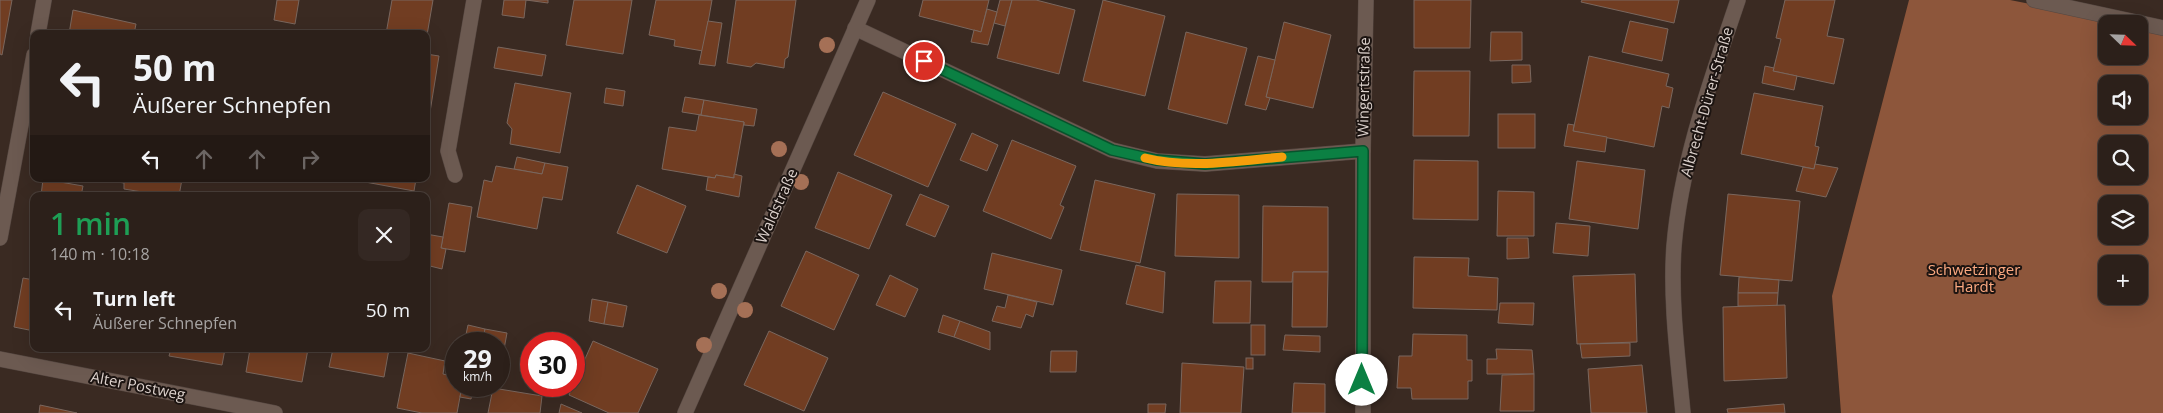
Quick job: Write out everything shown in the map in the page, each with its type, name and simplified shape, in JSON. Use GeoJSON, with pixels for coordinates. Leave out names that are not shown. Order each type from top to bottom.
{"type":"FeatureCollection","features":[{"type":"Feature","properties":{"kind":"street"},"geometry":{"type":"LineString","coordinates":[[39,30],[44,0]]}},
{"type":"Feature","properties":{"kind":"street"},"geometry":{"type":"LineString","coordinates":[[456,175],[448,151],[474,0]]}},
{"type":"Feature","properties":{"kind":"street","name":"Waldstraße"},"geometry":{"type":"LineString","coordinates":[[686,413],[868,0]]}},
{"type":"Feature","properties":{"kind":"street","name":"Wingertstraße"},"geometry":{"type":"LineString","coordinates":[[1363,413],[1363,151],[1366,0]]}},
{"type":"Feature","properties":{"kind":"street","name":"Albrecht-Dürer-Straße"},"geometry":{"type":"LineString","coordinates":[[1683,413],[1675,322],[1674,246],[1686,172],[1705,100],[1738,0]]}},
{"type":"Feature","properties":{"kind":"street"},"geometry":{"type":"LineString","coordinates":[[2034,0],[2163,28]]}},
{"type":"Feature","properties":{"kind":"street"},"geometry":{"type":"LineString","coordinates":[[855,28],[1112,150],[1148,158],[1205,164],[1363,151]]}},
{"type":"Feature","properties":{"kind":"street"},"geometry":{"type":"LineString","coordinates":[[0,238],[30,77]]}},
{"type":"Feature","properties":{"kind":"street","name":"Alter Postweg"},"geometry":{"type":"LineString","coordinates":[[0,359],[275,413]]}},
{"type":"Feature","properties":{"kind":"green space","name":"Schwetzinger Hardt"},"geometry":{"type":"Polygon","coordinates":[[[1909,0],[2010,0],[2098,18],[2098,65],[2148,65],[2148,28],[2163,31],[2163,413],[1841,413],[1832,296],[1909,0]]]}},
{"type":"Feature","properties":{"kind":"building"},"geometry":{"type":"Polygon","coordinates":[[[0,0],[12,0],[2,55],[0,54],[0,0]]]}},
{"type":"Feature","properties":{"kind":"building"},"geometry":{"type":"Polygon","coordinates":[[[277,0],[299,0],[295,24],[274,20],[277,0]]]}},
{"type":"Feature","properties":{"kind":"building"},"geometry":{"type":"Polygon","coordinates":[[[392,0],[433,0],[428,30],[387,30],[392,0]]]}},
{"type":"Feature","properties":{"kind":"building"},"geometry":{"type":"Polygon","coordinates":[[[504,0],[526,0],[524,18],[502,15],[504,0]]]}},
{"type":"Feature","properties":{"kind":"building"},"geometry":{"type":"Polygon","coordinates":[[[526,0],[548,0],[548,3],[526,0]]]}},
{"type":"Feature","properties":{"kind":"building"},"geometry":{"type":"Polygon","coordinates":[[[574,0],[632,0],[623,54],[566,45],[574,0]]]}},
{"type":"Feature","properties":{"kind":"building"},"geometry":{"type":"Polygon","coordinates":[[[656,0],[712,0],[703,51],[674,46],[675,40],[649,35],[656,0]]]}},
{"type":"Feature","properties":{"kind":"building"},"geometry":{"type":"Polygon","coordinates":[[[736,0],[796,0],[788,57],[785,59],[784,68],[756,63],[751,67],[727,63],[736,0]]]}},
{"type":"Feature","properties":{"kind":"building"},"geometry":{"type":"Polygon","coordinates":[[[923,0],[989,0],[981,32],[919,16],[923,0]]]}},
{"type":"Feature","properties":{"kind":"building"},"geometry":{"type":"Polygon","coordinates":[[[1000,0],[1012,0],[1005,26],[994,23],[1000,0]]]}},
{"type":"Feature","properties":{"kind":"building"},"geometry":{"type":"Polygon","coordinates":[[[1012,0],[1036,0],[1075,10],[1059,74],[997,58],[1012,0]]]}},
{"type":"Feature","properties":{"kind":"building"},"geometry":{"type":"Polygon","coordinates":[[[1103,0],[1165,16],[1145,96],[1083,81],[1103,0]]]}},
{"type":"Feature","properties":{"kind":"building"},"geometry":{"type":"Polygon","coordinates":[[[1414,0],[1471,0],[1470,48],[1414,48],[1414,0]]]}},
{"type":"Feature","properties":{"kind":"building"},"geometry":{"type":"Polygon","coordinates":[[[1582,0],[1679,0],[1674,23],[1581,2],[1582,0]]]}},
{"type":"Feature","properties":{"kind":"building"},"geometry":{"type":"Polygon","coordinates":[[[1785,0],[1835,0],[1827,36],[1844,39],[1834,84],[1773,71],[1781,39],[1776,38],[1785,0]]]}},
{"type":"Feature","properties":{"kind":"building"},"geometry":{"type":"Polygon","coordinates":[[[987,9],[997,12],[988,45],[971,42],[974,30],[981,32],[987,9]]]}},
{"type":"Feature","properties":{"kind":"building"},"geometry":{"type":"Polygon","coordinates":[[[73,10],[136,24],[135,30],[70,30],[73,10]]]}},
{"type":"Feature","properties":{"kind":"building"},"geometry":{"type":"Polygon","coordinates":[[[708,21],[722,23],[715,66],[699,64],[708,21]]]}},
{"type":"Feature","properties":{"kind":"building"},"geometry":{"type":"Polygon","coordinates":[[[1630,21],[1668,29],[1662,61],[1622,52],[1630,21]]]}},
{"type":"Feature","properties":{"kind":"building"},"geometry":{"type":"Polygon","coordinates":[[[1284,22],[1331,35],[1313,108],[1266,97],[1284,22]]]}},
{"type":"Feature","properties":{"kind":"building"},"geometry":{"type":"Polygon","coordinates":[[[1186,32],[1247,48],[1227,124],[1168,109],[1186,32]]]}},
{"type":"Feature","properties":{"kind":"building"},"geometry":{"type":"Polygon","coordinates":[[[1491,32],[1522,32],[1522,60],[1490,61],[1491,32]]]}},
{"type":"Feature","properties":{"kind":"building"},"geometry":{"type":"Polygon","coordinates":[[[498,47],[546,55],[542,76],[494,68],[498,47]]]}},
{"type":"Feature","properties":{"kind":"building"},"geometry":{"type":"Polygon","coordinates":[[[430,55],[439,56],[430,112],[430,55]]]}},
{"type":"Feature","properties":{"kind":"building"},"geometry":{"type":"Polygon","coordinates":[[[1258,56],[1275,60],[1266,97],[1270,98],[1266,110],[1245,105],[1258,56]]]}},
{"type":"Feature","properties":{"kind":"building"},"geometry":{"type":"Polygon","coordinates":[[[1589,56],[1669,74],[1666,86],[1673,88],[1669,108],[1662,106],[1654,147],[1573,131],[1589,56]]]}},
{"type":"Feature","properties":{"kind":"building"},"geometry":{"type":"Polygon","coordinates":[[[1512,65],[1530,65],[1531,82],[1512,83],[1512,65]]]}},
{"type":"Feature","properties":{"kind":"building"},"geometry":{"type":"Polygon","coordinates":[[[1765,66],[1774,68],[1773,71],[1797,76],[1794,90],[1762,83],[1765,66]]]}},
{"type":"Feature","properties":{"kind":"building"},"geometry":{"type":"Polygon","coordinates":[[[1414,71],[1470,71],[1469,136],[1413,136],[1414,71]]]}},
{"type":"Feature","properties":{"kind":"building"},"geometry":{"type":"Polygon","coordinates":[[[515,83],[571,93],[560,153],[510,144],[512,129],[507,123],[515,83]]]}},
{"type":"Feature","properties":{"kind":"building"},"geometry":{"type":"Polygon","coordinates":[[[606,88],[625,91],[623,106],[604,103],[606,88]]]}},
{"type":"Feature","properties":{"kind":"building"},"geometry":{"type":"Polygon","coordinates":[[[883,92],[956,124],[928,187],[854,155],[883,92]]]}},
{"type":"Feature","properties":{"kind":"building"},"geometry":{"type":"Polygon","coordinates":[[[1754,93],[1823,106],[1815,146],[1819,147],[1814,169],[1741,154],[1754,93]]]}},
{"type":"Feature","properties":{"kind":"building"},"geometry":{"type":"Polygon","coordinates":[[[685,97],[704,100],[701,115],[682,112],[685,97]]]}},
{"type":"Feature","properties":{"kind":"building"},"geometry":{"type":"Polygon","coordinates":[[[704,100],[757,109],[754,126],[744,125],[744,122],[701,115],[704,100]]]}},
{"type":"Feature","properties":{"kind":"building"},"geometry":{"type":"Polygon","coordinates":[[[1498,114],[1535,114],[1535,148],[1498,148],[1498,114]]]}},
{"type":"Feature","properties":{"kind":"building"},"geometry":{"type":"Polygon","coordinates":[[[699,115],[744,122],[734,178],[716,175],[715,178],[662,169],[669,127],[696,131],[699,115]]]}},
{"type":"Feature","properties":{"kind":"building"},"geometry":{"type":"Polygon","coordinates":[[[1568,124],[1574,125],[1573,131],[1607,137],[1605,152],[1564,146],[1568,124]]]}},
{"type":"Feature","properties":{"kind":"building"},"geometry":{"type":"Polygon","coordinates":[[[972,133],[998,145],[987,171],[960,160],[972,133]]]}},
{"type":"Feature","properties":{"kind":"building"},"geometry":{"type":"Polygon","coordinates":[[[1012,140],[1076,166],[1060,205],[1064,207],[1051,239],[983,211],[1012,140]]]}},
{"type":"Feature","properties":{"kind":"building"},"geometry":{"type":"Polygon","coordinates":[[[517,157],[545,163],[542,174],[514,169],[517,157]]]}},
{"type":"Feature","properties":{"kind":"building"},"geometry":{"type":"Polygon","coordinates":[[[1414,160],[1478,161],[1478,220],[1413,219],[1414,160]]]}},
{"type":"Feature","properties":{"kind":"building"},"geometry":{"type":"Polygon","coordinates":[[[1577,161],[1645,170],[1638,229],[1569,219],[1577,161]]]}},
{"type":"Feature","properties":{"kind":"building"},"geometry":{"type":"Polygon","coordinates":[[[545,163],[568,167],[562,200],[543,197],[537,229],[477,217],[484,180],[492,182],[496,166],[542,174],[545,163]]]}},
{"type":"Feature","properties":{"kind":"building"},"geometry":{"type":"Polygon","coordinates":[[[1815,164],[1838,168],[1826,197],[1796,191],[1803,167],[1814,169],[1815,164]]]}},
{"type":"Feature","properties":{"kind":"building"},"geometry":{"type":"Polygon","coordinates":[[[838,172],[892,195],[869,249],[815,228],[838,172]]]}},
{"type":"Feature","properties":{"kind":"building"},"geometry":{"type":"Polygon","coordinates":[[[734,174],[742,176],[739,197],[706,190],[708,177],[715,178],[716,175],[734,178],[734,174]]]}},
{"type":"Feature","properties":{"kind":"building"},"geometry":{"type":"Polygon","coordinates":[[[1095,180],[1155,194],[1140,263],[1080,250],[1095,180]]]}},
{"type":"Feature","properties":{"kind":"building"},"geometry":{"type":"Polygon","coordinates":[[[43,182],[60,182],[83,186],[82,192],[41,192],[43,182]]]}},
{"type":"Feature","properties":{"kind":"building"},"geometry":{"type":"Polygon","coordinates":[[[118,182],[181,182],[180,192],[142,192],[124,189],[124,183],[118,182]]]}},
{"type":"Feature","properties":{"kind":"building"},"geometry":{"type":"Polygon","coordinates":[[[365,182],[416,182],[414,191],[365,182]]]}},
{"type":"Feature","properties":{"kind":"building"},"geometry":{"type":"Polygon","coordinates":[[[637,185],[686,206],[667,253],[617,233],[637,185]]]}},
{"type":"Feature","properties":{"kind":"building"},"geometry":{"type":"Polygon","coordinates":[[[1498,191],[1534,192],[1534,236],[1497,236],[1498,191]]]}},
{"type":"Feature","properties":{"kind":"building"},"geometry":{"type":"Polygon","coordinates":[[[920,194],[949,206],[935,237],[906,225],[920,194]]]}},
{"type":"Feature","properties":{"kind":"building"},"geometry":{"type":"Polygon","coordinates":[[[1177,194],[1239,195],[1239,258],[1175,256],[1177,194]]]}},
{"type":"Feature","properties":{"kind":"building"},"geometry":{"type":"Polygon","coordinates":[[[1728,194],[1800,201],[1792,281],[1720,275],[1728,194]]]}},
{"type":"Feature","properties":{"kind":"building"},"geometry":{"type":"Polygon","coordinates":[[[449,203],[472,207],[465,252],[441,248],[449,203]]]}},
{"type":"Feature","properties":{"kind":"building"},"geometry":{"type":"Polygon","coordinates":[[[1263,206],[1328,207],[1328,272],[1293,272],[1292,282],[1262,282],[1263,206]]]}},
{"type":"Feature","properties":{"kind":"building"},"geometry":{"type":"Polygon","coordinates":[[[1556,223],[1590,226],[1588,256],[1553,253],[1556,223]]]}},
{"type":"Feature","properties":{"kind":"building"},"geometry":{"type":"Polygon","coordinates":[[[430,235],[443,237],[441,248],[446,249],[442,269],[430,266],[430,235]]]}},
{"type":"Feature","properties":{"kind":"building"},"geometry":{"type":"Polygon","coordinates":[[[1507,238],[1528,238],[1529,258],[1507,259],[1507,238]]]}},
{"type":"Feature","properties":{"kind":"building"},"geometry":{"type":"Polygon","coordinates":[[[806,251],[859,275],[834,330],[781,306],[806,251]]]}},
{"type":"Feature","properties":{"kind":"building"},"geometry":{"type":"Polygon","coordinates":[[[992,253],[1062,270],[1053,305],[984,289],[992,253]]]}},
{"type":"Feature","properties":{"kind":"building"},"geometry":{"type":"Polygon","coordinates":[[[1414,257],[1469,258],[1468,276],[1498,278],[1497,310],[1413,308],[1414,257]]]}},
{"type":"Feature","properties":{"kind":"building"},"geometry":{"type":"Polygon","coordinates":[[[1136,265],[1165,272],[1163,313],[1126,304],[1136,265]]]}},
{"type":"Feature","properties":{"kind":"building"},"geometry":{"type":"Polygon","coordinates":[[[1293,272],[1328,272],[1327,327],[1292,327],[1293,272]]]}},
{"type":"Feature","properties":{"kind":"building"},"geometry":{"type":"Polygon","coordinates":[[[1635,274],[1637,342],[1577,344],[1573,276],[1635,274]]]}},
{"type":"Feature","properties":{"kind":"building"},"geometry":{"type":"Polygon","coordinates":[[[890,275],[918,289],[905,317],[876,305],[890,275]]]}},
{"type":"Feature","properties":{"kind":"building"},"geometry":{"type":"Polygon","coordinates":[[[1739,277],[1779,280],[1778,293],[1738,293],[1739,277]]]}},
{"type":"Feature","properties":{"kind":"building"},"geometry":{"type":"Polygon","coordinates":[[[23,278],[30,279],[30,330],[14,327],[23,278]]]}},
{"type":"Feature","properties":{"kind":"building"},"geometry":{"type":"Polygon","coordinates":[[[1215,281],[1251,281],[1250,323],[1213,323],[1215,281]]]}},
{"type":"Feature","properties":{"kind":"building"},"geometry":{"type":"Polygon","coordinates":[[[1738,293],[1778,293],[1777,306],[1738,306],[1738,293]]]}},
{"type":"Feature","properties":{"kind":"building"},"geometry":{"type":"Polygon","coordinates":[[[1008,295],[1037,302],[1033,317],[1026,314],[1021,328],[992,321],[997,306],[1005,308],[1008,295]]]}},
{"type":"Feature","properties":{"kind":"building"},"geometry":{"type":"Polygon","coordinates":[[[592,299],[608,302],[604,324],[589,321],[592,299]]]}},
{"type":"Feature","properties":{"kind":"building"},"geometry":{"type":"Polygon","coordinates":[[[608,302],[627,306],[623,327],[604,324],[608,302]]]}},
{"type":"Feature","properties":{"kind":"building"},"geometry":{"type":"Polygon","coordinates":[[[1500,303],[1534,303],[1533,325],[1498,323],[1500,303]]]}},
{"type":"Feature","properties":{"kind":"building"},"geometry":{"type":"Polygon","coordinates":[[[1785,305],[1787,378],[1724,381],[1723,307],[1785,305]]]}},
{"type":"Feature","properties":{"kind":"building"},"geometry":{"type":"Polygon","coordinates":[[[943,315],[960,321],[954,337],[938,332],[943,315]]]}},
{"type":"Feature","properties":{"kind":"building"},"geometry":{"type":"Polygon","coordinates":[[[960,321],[990,332],[990,350],[954,337],[960,321]]]}},
{"type":"Feature","properties":{"kind":"building"},"geometry":{"type":"Polygon","coordinates":[[[468,325],[485,329],[484,332],[467,332],[468,325]]]}},
{"type":"Feature","properties":{"kind":"building"},"geometry":{"type":"Polygon","coordinates":[[[1251,325],[1265,325],[1265,355],[1251,355],[1251,325]]]}},
{"type":"Feature","properties":{"kind":"building"},"geometry":{"type":"Polygon","coordinates":[[[485,329],[502,332],[484,332],[485,329]]]}},
{"type":"Feature","properties":{"kind":"building"},"geometry":{"type":"Polygon","coordinates":[[[769,331],[828,358],[804,411],[744,385],[769,331]]]}},
{"type":"Feature","properties":{"kind":"building"},"geometry":{"type":"Polygon","coordinates":[[[1413,334],[1467,335],[1467,360],[1472,360],[1472,381],[1468,381],[1468,399],[1412,399],[1411,388],[1397,388],[1399,356],[1412,356],[1413,334]]]}},
{"type":"Feature","properties":{"kind":"building"},"geometry":{"type":"Polygon","coordinates":[[[1285,335],[1320,336],[1320,352],[1283,350],[1285,335]]]}},
{"type":"Feature","properties":{"kind":"building"},"geometry":{"type":"Polygon","coordinates":[[[593,341],[658,369],[638,413],[609,413],[573,397],[585,397],[585,359],[593,341]]]}},
{"type":"Feature","properties":{"kind":"building"},"geometry":{"type":"Polygon","coordinates":[[[1630,343],[1630,356],[1582,358],[1580,344],[1630,343]]]}},
{"type":"Feature","properties":{"kind":"building"},"geometry":{"type":"Polygon","coordinates":[[[1496,349],[1532,350],[1534,374],[1487,374],[1487,359],[1497,359],[1496,349]]]}},
{"type":"Feature","properties":{"kind":"building"},"geometry":{"type":"Polygon","coordinates":[[[1051,351],[1077,351],[1076,372],[1050,372],[1051,351]]]}},
{"type":"Feature","properties":{"kind":"building"},"geometry":{"type":"Polygon","coordinates":[[[170,352],[224,352],[222,365],[169,356],[170,352]]]}},
{"type":"Feature","properties":{"kind":"building"},"geometry":{"type":"Polygon","coordinates":[[[249,352],[307,352],[302,382],[246,372],[249,352]]]}},
{"type":"Feature","properties":{"kind":"building"},"geometry":{"type":"Polygon","coordinates":[[[332,352],[388,352],[384,377],[329,367],[332,352]]]}},
{"type":"Feature","properties":{"kind":"building"},"geometry":{"type":"Polygon","coordinates":[[[408,353],[445,361],[443,374],[445,374],[445,397],[460,397],[457,413],[422,413],[397,408],[408,353]]]}},
{"type":"Feature","properties":{"kind":"building"},"geometry":{"type":"Polygon","coordinates":[[[1246,358],[1253,358],[1253,369],[1246,369],[1246,358]]]}},
{"type":"Feature","properties":{"kind":"building"},"geometry":{"type":"Polygon","coordinates":[[[1182,363],[1244,367],[1241,413],[1180,413],[1182,363]]]}},
{"type":"Feature","properties":{"kind":"building"},"geometry":{"type":"Polygon","coordinates":[[[1642,365],[1647,413],[1591,413],[1588,369],[1642,365]]]}},
{"type":"Feature","properties":{"kind":"building"},"geometry":{"type":"Polygon","coordinates":[[[1534,374],[1534,411],[1500,411],[1502,375],[1534,374]]]}},
{"type":"Feature","properties":{"kind":"building"},"geometry":{"type":"Polygon","coordinates":[[[1294,383],[1325,384],[1325,413],[1292,413],[1294,383]]]}},
{"type":"Feature","properties":{"kind":"building"},"geometry":{"type":"Polygon","coordinates":[[[510,391],[520,392],[520,397],[542,397],[540,413],[488,413],[491,397],[510,397],[510,391]]]}},
{"type":"Feature","properties":{"kind":"building"},"geometry":{"type":"Polygon","coordinates":[[[561,404],[582,413],[559,413],[561,404]]]}},
{"type":"Feature","properties":{"kind":"building"},"geometry":{"type":"Polygon","coordinates":[[[1148,404],[1166,404],[1165,413],[1148,413],[1148,404]]]}},
{"type":"Feature","properties":{"kind":"building"},"geometry":{"type":"Polygon","coordinates":[[[1784,404],[1785,413],[1728,413],[1727,409],[1784,404]]]}},
{"type":"Feature","properties":{"kind":"building"},"geometry":{"type":"Polygon","coordinates":[[[40,405],[77,413],[39,413],[40,405]]]}},
{"type":"Feature","properties":{"kind":"slow traffic"},"geometry":{"type":"LineString","coordinates":[[1145,158],[1205,164],[1282,157]]}},
{"type":"Feature","properties":{"kind":"route"},"geometry":{"type":"LineString","coordinates":[[924,61],[1112,150],[1156,160],[1205,164],[1363,151],[1362,380]]}}]}
